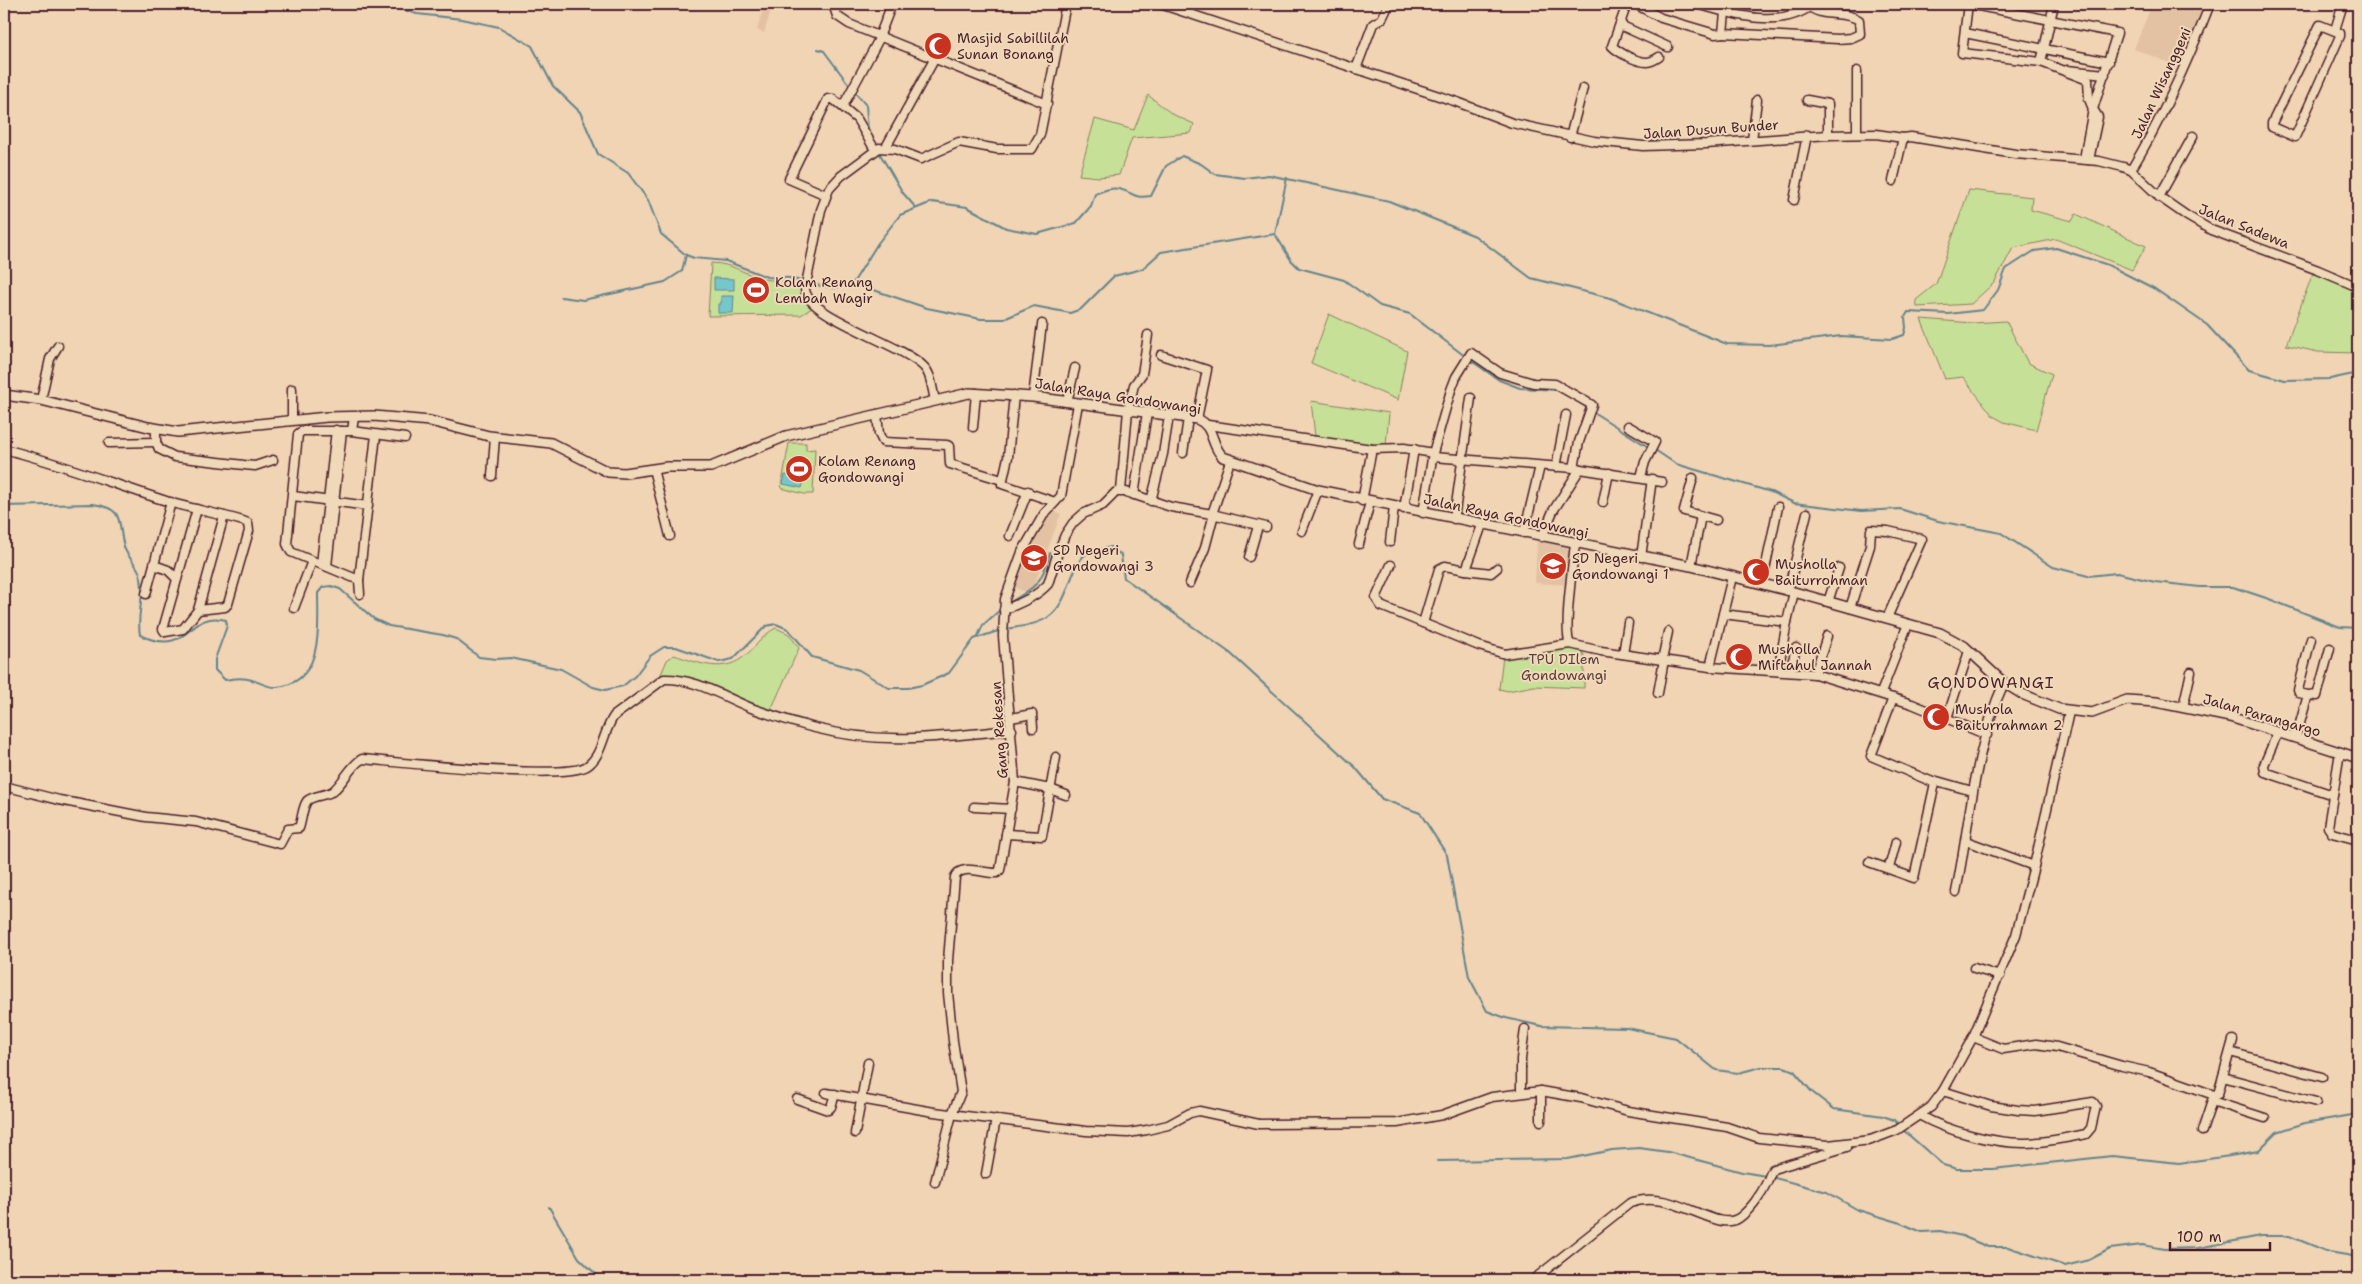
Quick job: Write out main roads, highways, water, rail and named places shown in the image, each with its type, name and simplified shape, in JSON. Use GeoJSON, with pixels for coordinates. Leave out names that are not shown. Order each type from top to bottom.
{"type":"FeatureCollection","features":[{"type":"Feature","properties":{"kind":"water"},"geometry":{"type":"Polygon","coordinates":[[[714,278],[734,279],[734,290],[714,290],[714,278]]]}},
{"type":"Feature","properties":{"kind":"water"},"geometry":{"type":"Polygon","coordinates":[[[721,296],[734,296],[733,313],[718,313],[718,304],[721,304],[721,296]]]}},
{"type":"Feature","properties":{"kind":"water"},"geometry":{"type":"Polygon","coordinates":[[[785,475],[804,479],[802,488],[783,484],[785,475]]]}},
{"type":"Feature","properties":{"kind":"waterway"},"geometry":{"type":"LineString","coordinates":[[392,4],[394,7],[417,14],[462,19],[499,27],[532,46],[553,86],[580,112],[598,154],[628,173],[648,200],[661,234],[686,255],[694,258],[726,261],[767,277],[790,278],[804,282]]}},
{"type":"Feature","properties":{"kind":"waterway"},"geometry":{"type":"LineString","coordinates":[[818,49],[824,51],[850,86]]}},
{"type":"Feature","properties":{"kind":"waterway"},"geometry":{"type":"LineString","coordinates":[[853,90],[866,105],[868,130]]}},
{"type":"Feature","properties":{"kind":"waterway"},"geometry":{"type":"LineString","coordinates":[[880,154],[903,193],[916,208]]}},
{"type":"Feature","properties":{"kind":"waterway"},"geometry":{"type":"LineString","coordinates":[[853,283],[878,243],[900,215],[932,202],[967,207],[1006,228],[1037,234],[1076,223],[1091,206],[1095,194],[1116,189],[1137,196],[1151,196],[1166,166],[1182,156],[1201,164],[1215,174],[1245,178],[1269,175],[1389,201],[1475,236],[1531,278],[1610,298],[1727,344],[1770,345],[1841,336],[1892,339],[1904,335],[1906,328],[1905,317],[1908,312],[1948,314],[1983,310],[1998,290],[2006,269],[2034,251],[2056,248],[2108,265],[2155,289],[2207,325],[2249,370],[2285,380],[2330,379],[2358,373]]}},
{"type":"Feature","properties":{"kind":"waterway"},"geometry":{"type":"LineString","coordinates":[[1275,234],[1287,178]]}},
{"type":"Feature","properties":{"kind":"waterway"},"geometry":{"type":"LineString","coordinates":[[809,284],[835,288],[853,283],[927,308],[981,319],[1004,319],[1034,306],[1070,313],[1081,309],[1114,276],[1142,269],[1161,252],[1275,234],[1291,260],[1299,268],[1344,280],[1380,306],[1410,314],[1466,357]]}},
{"type":"Feature","properties":{"kind":"waterway"},"geometry":{"type":"LineString","coordinates":[[561,297],[583,300],[665,282],[682,271],[686,255]]}},
{"type":"Feature","properties":{"kind":"waterway"},"geometry":{"type":"LineString","coordinates":[[1470,360],[1499,380],[1520,388],[1558,390]]}},
{"type":"Feature","properties":{"kind":"waterway"},"geometry":{"type":"LineString","coordinates":[[1572,398],[1589,409]]}},
{"type":"Feature","properties":{"kind":"waterway"},"geometry":{"type":"LineString","coordinates":[[1593,412],[1650,448]]}},
{"type":"Feature","properties":{"kind":"waterway"},"geometry":{"type":"LineString","coordinates":[[1655,450],[1676,464],[1771,492],[1794,503],[1861,511],[1900,509],[1938,521],[2001,533],[2053,567],[2088,576],[2117,573],[2155,582],[2200,587],[2233,587],[2340,627],[2358,628]]}},
{"type":"Feature","properties":{"kind":"waterway"},"geometry":{"type":"LineString","coordinates":[[4,506],[93,504],[111,509],[120,523],[125,551],[137,567],[142,582],[139,620],[140,635],[157,641],[169,641],[179,638],[203,621],[213,618],[226,620],[227,626],[215,659],[215,670],[225,680],[245,678],[274,687],[292,683],[303,675],[311,664],[317,636],[318,593],[323,587],[331,586],[340,589],[374,619],[389,626],[456,639],[479,657],[511,658],[561,669],[593,687],[605,690],[623,686],[635,676],[650,656],[664,647],[676,647],[719,662],[733,659],[766,626],[776,624],[788,629],[812,657],[859,670],[889,688],[908,688],[922,685],[949,673],[974,639],[1001,630]]}},
{"type":"Feature","properties":{"kind":"waterway"},"geometry":{"type":"LineString","coordinates":[[1005,629],[1032,624],[1047,618],[1062,602],[1078,563],[1084,556],[1091,551],[1111,547],[1121,555],[1124,578],[1230,653],[1355,767],[1382,799],[1420,813],[1447,855],[1469,977],[1487,1011],[1506,1018],[1541,1026],[1627,1028],[1676,1038],[1716,1070],[1738,1073],[1761,1067],[1784,1067],[1794,1071],[1812,1092],[1834,1109],[1883,1116],[1894,1120],[1899,1125]]}},
{"type":"Feature","properties":{"kind":"waterway"},"geometry":{"type":"LineString","coordinates":[[1009,603],[1026,593],[1037,583],[1041,578],[1050,553]]}},
{"type":"Feature","properties":{"kind":"waterway"},"geometry":{"type":"LineString","coordinates":[[978,636],[983,625],[1000,610]]}},
{"type":"Feature","properties":{"kind":"waterway"},"geometry":{"type":"LineString","coordinates":[[1902,1129],[1943,1165],[1957,1169],[1993,1169],[2112,1156],[2179,1163],[2258,1151],[2277,1132],[2305,1123],[2358,1114]]}},
{"type":"Feature","properties":{"kind":"waterway"},"geometry":{"type":"LineString","coordinates":[[1437,1161],[1568,1159],[1612,1150],[1639,1148],[1668,1152],[1742,1172],[1766,1176]]}},
{"type":"Feature","properties":{"kind":"waterway"},"geometry":{"type":"LineString","coordinates":[[1771,1177],[1827,1192],[1858,1210],[1898,1222],[1922,1232],[1940,1231],[1962,1236],[1988,1247],[2008,1247],[2065,1266],[2089,1260],[2110,1249],[2142,1245],[2165,1249],[2198,1248],[2261,1236],[2289,1236],[2329,1252],[2358,1257]]}},
{"type":"Feature","properties":{"kind":"waterway"},"geometry":{"type":"LineString","coordinates":[[549,1207],[579,1258],[602,1280]]}},
{"type":"Feature","properties":{"kind":"place","name":"Masjid Sabillilah Sunan Bonang"},"geometry":{"type":"Point","coordinates":[938,46]}},
{"type":"Feature","properties":{"kind":"place","name":"Kolam Renang Lembah Wagir"},"geometry":{"type":"Point","coordinates":[756,290]}},
{"type":"Feature","properties":{"kind":"place","name":"Kolam Renang Gondowangi"},"geometry":{"type":"Point","coordinates":[799,469]}},
{"type":"Feature","properties":{"kind":"place","name":"SD Negeri Gondowangi 3"},"geometry":{"type":"Point","coordinates":[1034,558]}},
{"type":"Feature","properties":{"kind":"place","name":"SD Negeri Gondowangi 1"},"geometry":{"type":"Point","coordinates":[1553,566]}},
{"type":"Feature","properties":{"kind":"place","name":"Musholla Baiturrohman"},"geometry":{"type":"Point","coordinates":[1756,572]}},
{"type":"Feature","properties":{"kind":"place","name":"Musholla Miftahul Jannah"},"geometry":{"type":"Point","coordinates":[1739,657]}},
{"type":"Feature","properties":{"kind":"place","name":"Mushola Baiturrahman 2"},"geometry":{"type":"Point","coordinates":[1936,717]}},
{"type":"Feature","properties":{"kind":"district","name":"GONDOWANGI"},"geometry":{"type":"Point","coordinates":[1991,682]}},
{"type":"Feature","properties":{"kind":"park label","name":"TPU DIlem Gondowangi"},"geometry":{"type":"Point","coordinates":[1564,668]}}]}
